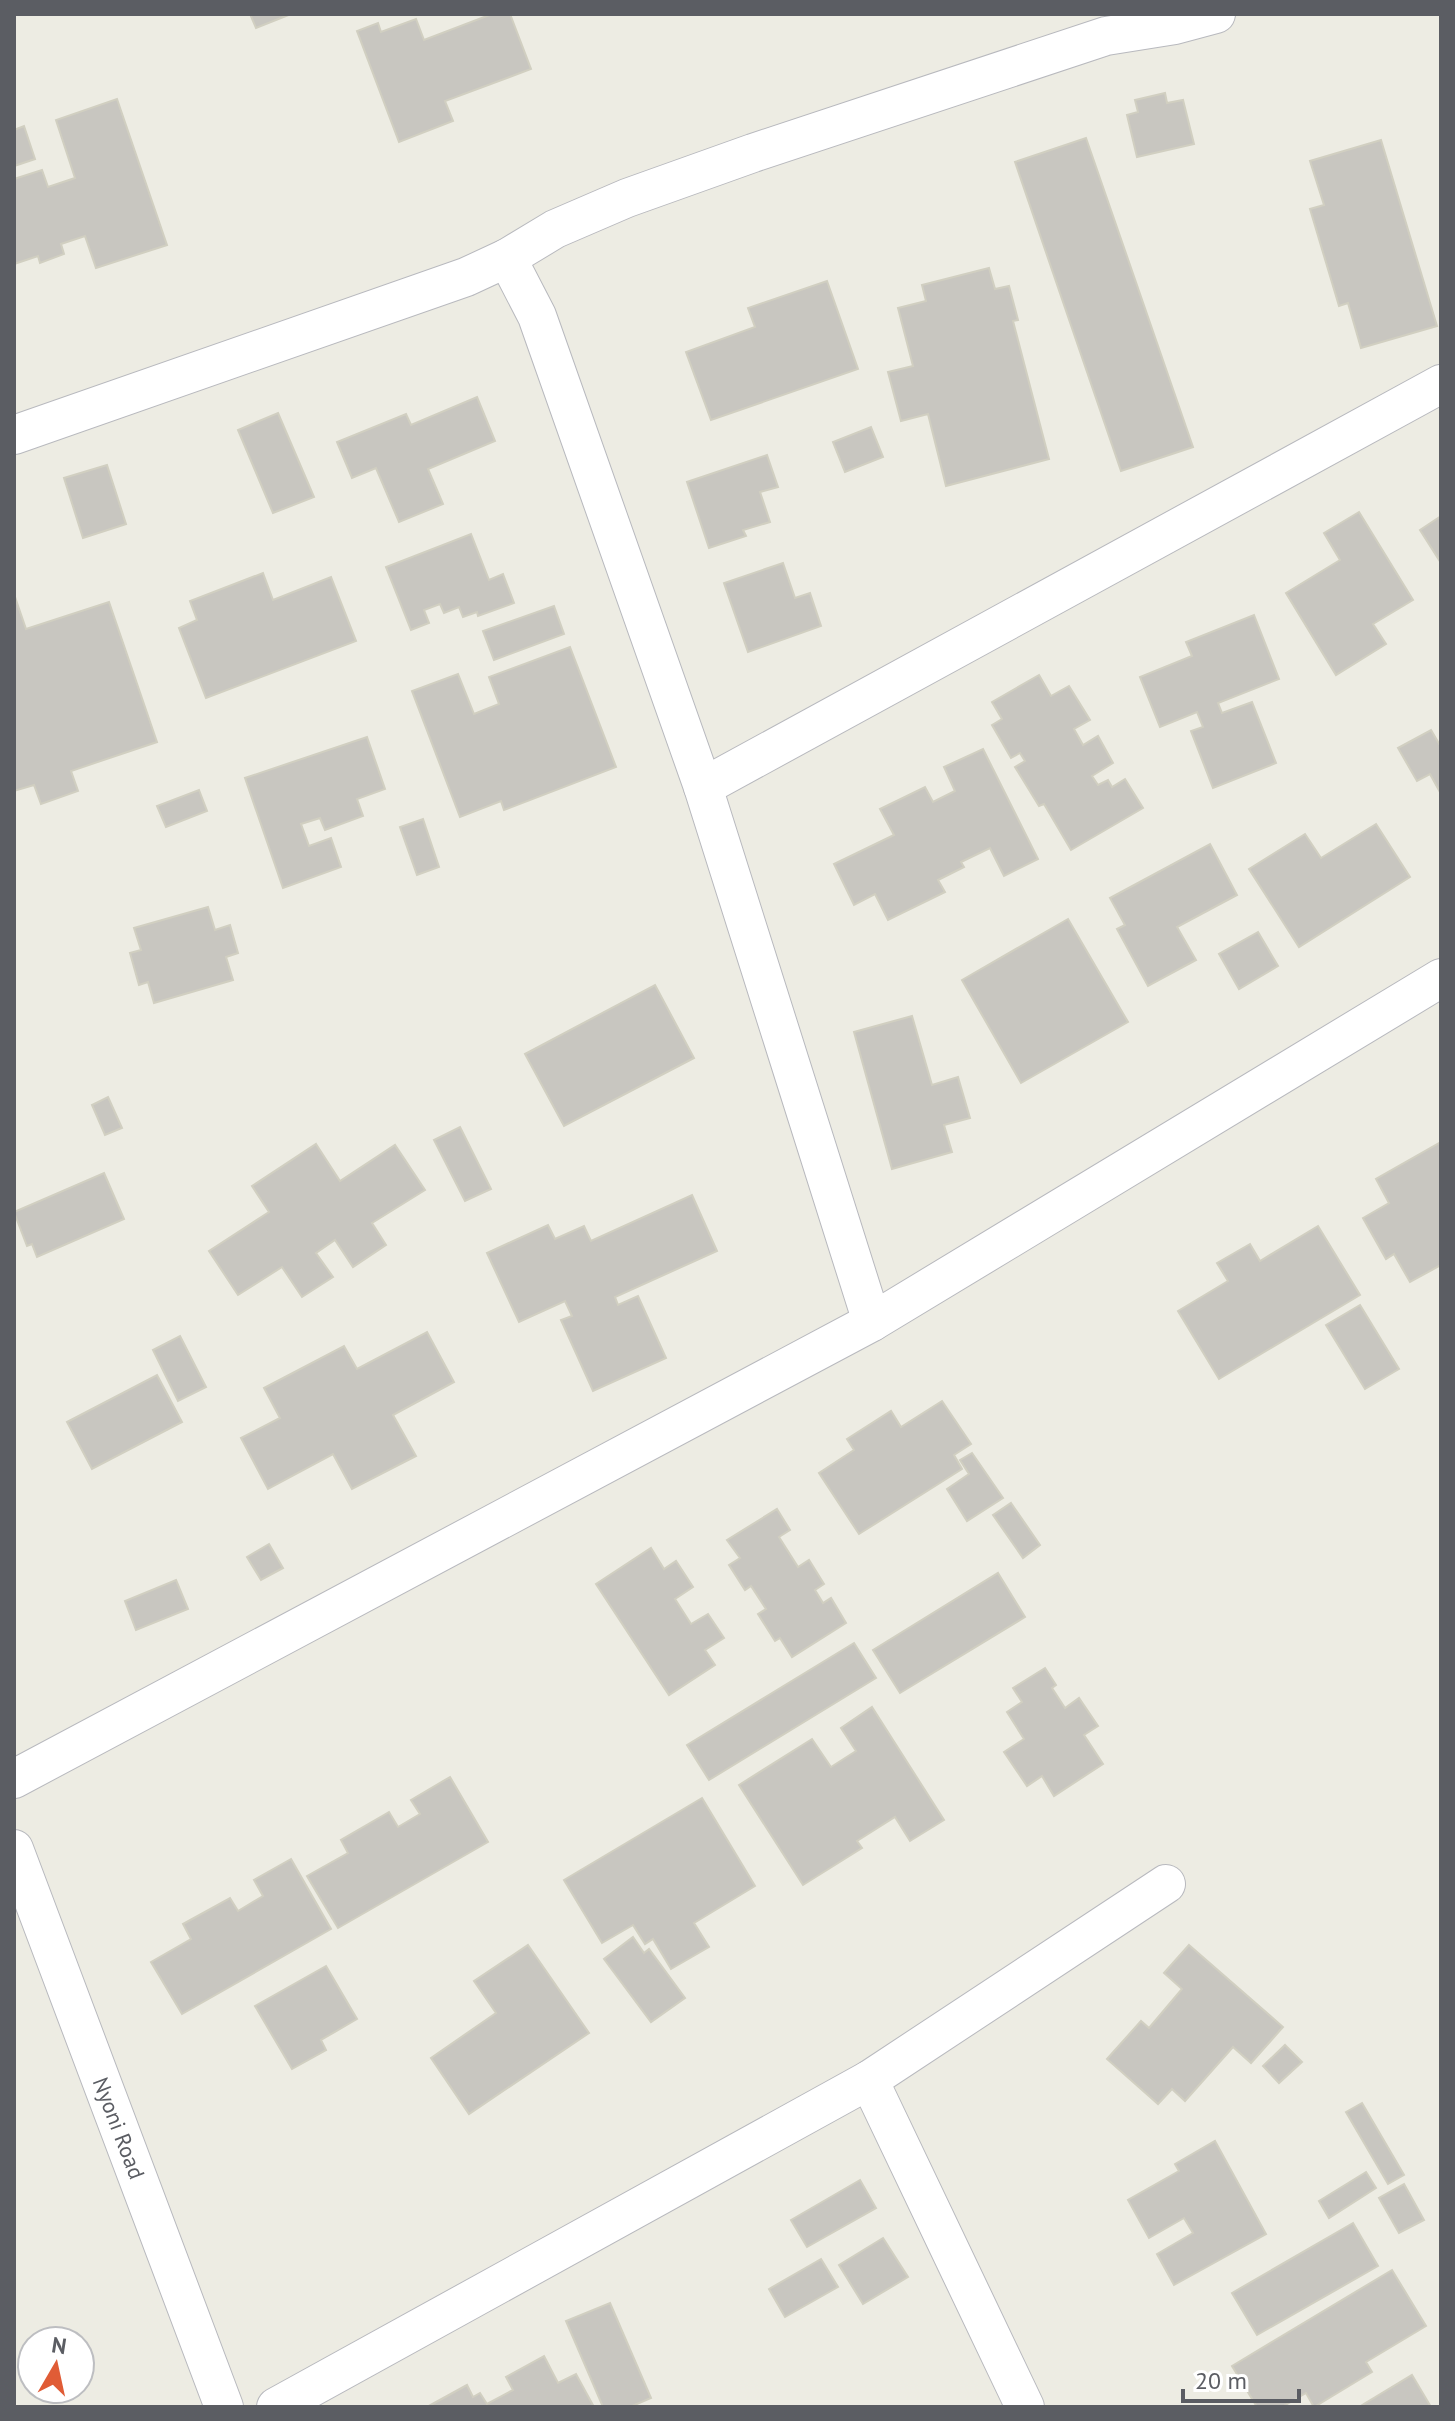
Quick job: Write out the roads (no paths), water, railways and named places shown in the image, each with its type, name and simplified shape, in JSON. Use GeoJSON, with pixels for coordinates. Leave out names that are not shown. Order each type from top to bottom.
{"type":"FeatureCollection","features":[{"type":"Feature","properties":{"kind":"street"},"geometry":{"type":"LineString","coordinates":[[14,435],[466,277],[507,258],[555,229],[627,198],[753,153],[1106,36],[1175,25],[1216,14]]}},
{"type":"Feature","properties":{"kind":"street"},"geometry":{"type":"LineString","coordinates":[[507,258],[537,316],[703,787],[872,1322]]}},
{"type":"Feature","properties":{"kind":"street"},"geometry":{"type":"LineString","coordinates":[[703,787],[1441,384]]}},
{"type":"Feature","properties":{"kind":"street"},"geometry":{"type":"LineString","coordinates":[[14,1779],[872,1322],[1441,978]]}},
{"type":"Feature","properties":{"kind":"street","name":"Nyoni Road"},"geometry":{"type":"LineString","coordinates":[[14,1849],[224,2407]]}},
{"type":"Feature","properties":{"kind":"street"},"geometry":{"type":"LineString","coordinates":[[276,2407],[869,2080],[1166,1884]]}},
{"type":"Feature","properties":{"kind":"street"},"geometry":{"type":"LineString","coordinates":[[869,2080],[1025,2407]]}}]}
